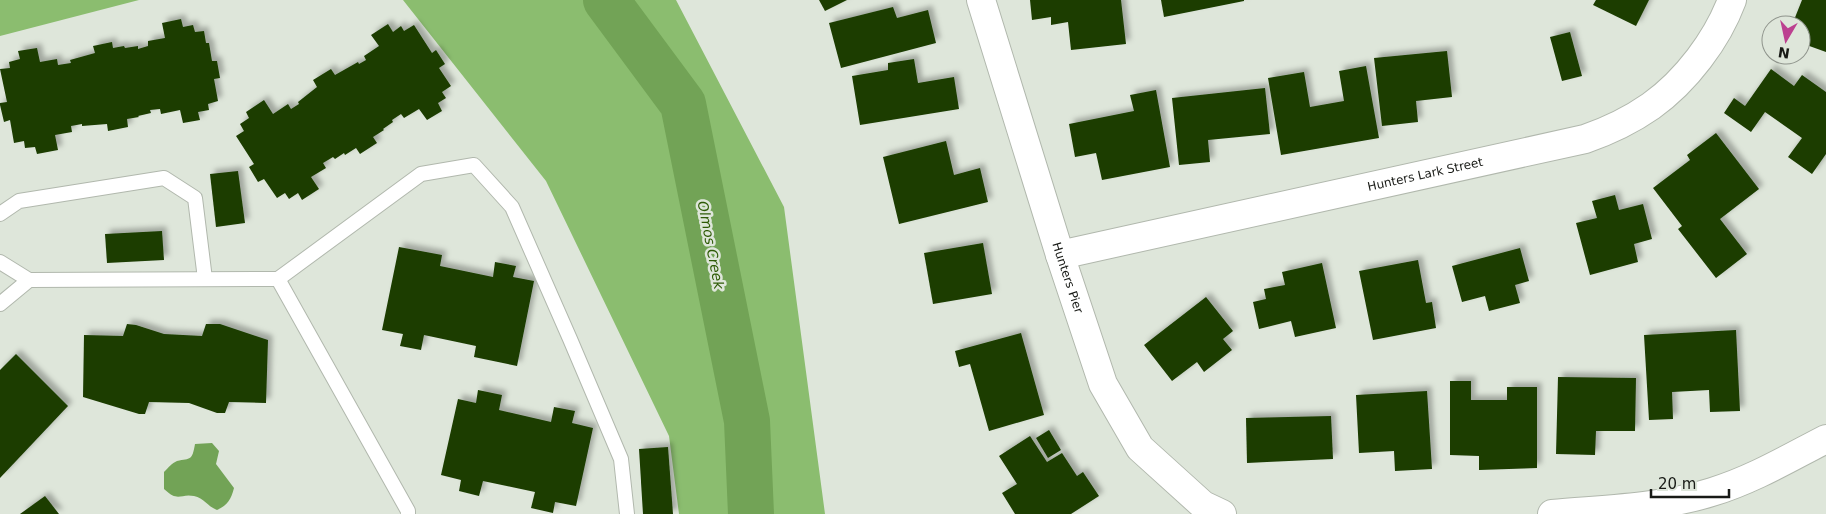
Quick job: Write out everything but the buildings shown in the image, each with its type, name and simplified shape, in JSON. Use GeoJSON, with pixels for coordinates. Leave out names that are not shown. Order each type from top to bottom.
{"type":"FeatureCollection","features":[{"type":"Feature","properties":{"kind":"street","name":"Hunters Pier"},"geometry":{"type":"LineString","coordinates":[[981,0],[1060,255],[1103,384],[1140,448],[1203,504],[1222,514]]}},
{"type":"Feature","properties":{"kind":"street","name":"Hunters Lark Street"},"geometry":{"type":"LineString","coordinates":[[1060,255],[1585,139],[1608,130],[1651,106],[1687,73],[1716,34],[1732,0]]}},
{"type":"Feature","properties":{"kind":"street"},"geometry":{"type":"LineString","coordinates":[[1552,514],[1672,502],[1712,492],[1750,479],[1826,439]]}},
{"type":"Feature","properties":{"kind":"lane"},"geometry":{"type":"LineString","coordinates":[[0,262],[29,280],[278,279],[421,174],[474,165],[512,207],[620,459],[627,514]]}},
{"type":"Feature","properties":{"kind":"lane"},"geometry":{"type":"LineString","coordinates":[[0,214],[20,202],[164,178],[195,198],[205,279]]}},
{"type":"Feature","properties":{"kind":"lane"},"geometry":{"type":"LineString","coordinates":[[278,279],[408,514]]}},
{"type":"Feature","properties":{"kind":"lane"},"geometry":{"type":"LineString","coordinates":[[0,304],[29,280]]}},
{"type":"Feature","properties":{"kind":"shaded area"},"geometry":{"type":"Polygon","coordinates":[[[0,0],[139,0],[0,36],[0,0]]]}},
{"type":"Feature","properties":{"kind":"shaded area"},"geometry":{"type":"Polygon","coordinates":[[[403,0],[676,0],[784,207],[825,514],[679,514],[669,436],[546,181],[403,0]]]}},
{"type":"Feature","properties":{"kind":"shaded area"},"geometry":{"type":"Polygon","coordinates":[[[212,443],[219,451],[216,464],[234,488],[228,501],[217,510],[197,497],[189,495],[176,497],[164,489],[164,472],[173,463],[190,458],[195,444],[212,443]]]}},
{"type":"Feature","properties":{"kind":"waterway","name":"Olmos Creek"},"geometry":{"type":"LineString","coordinates":[[606,0],[683,104],[747,421],[751,514]]}}]}
